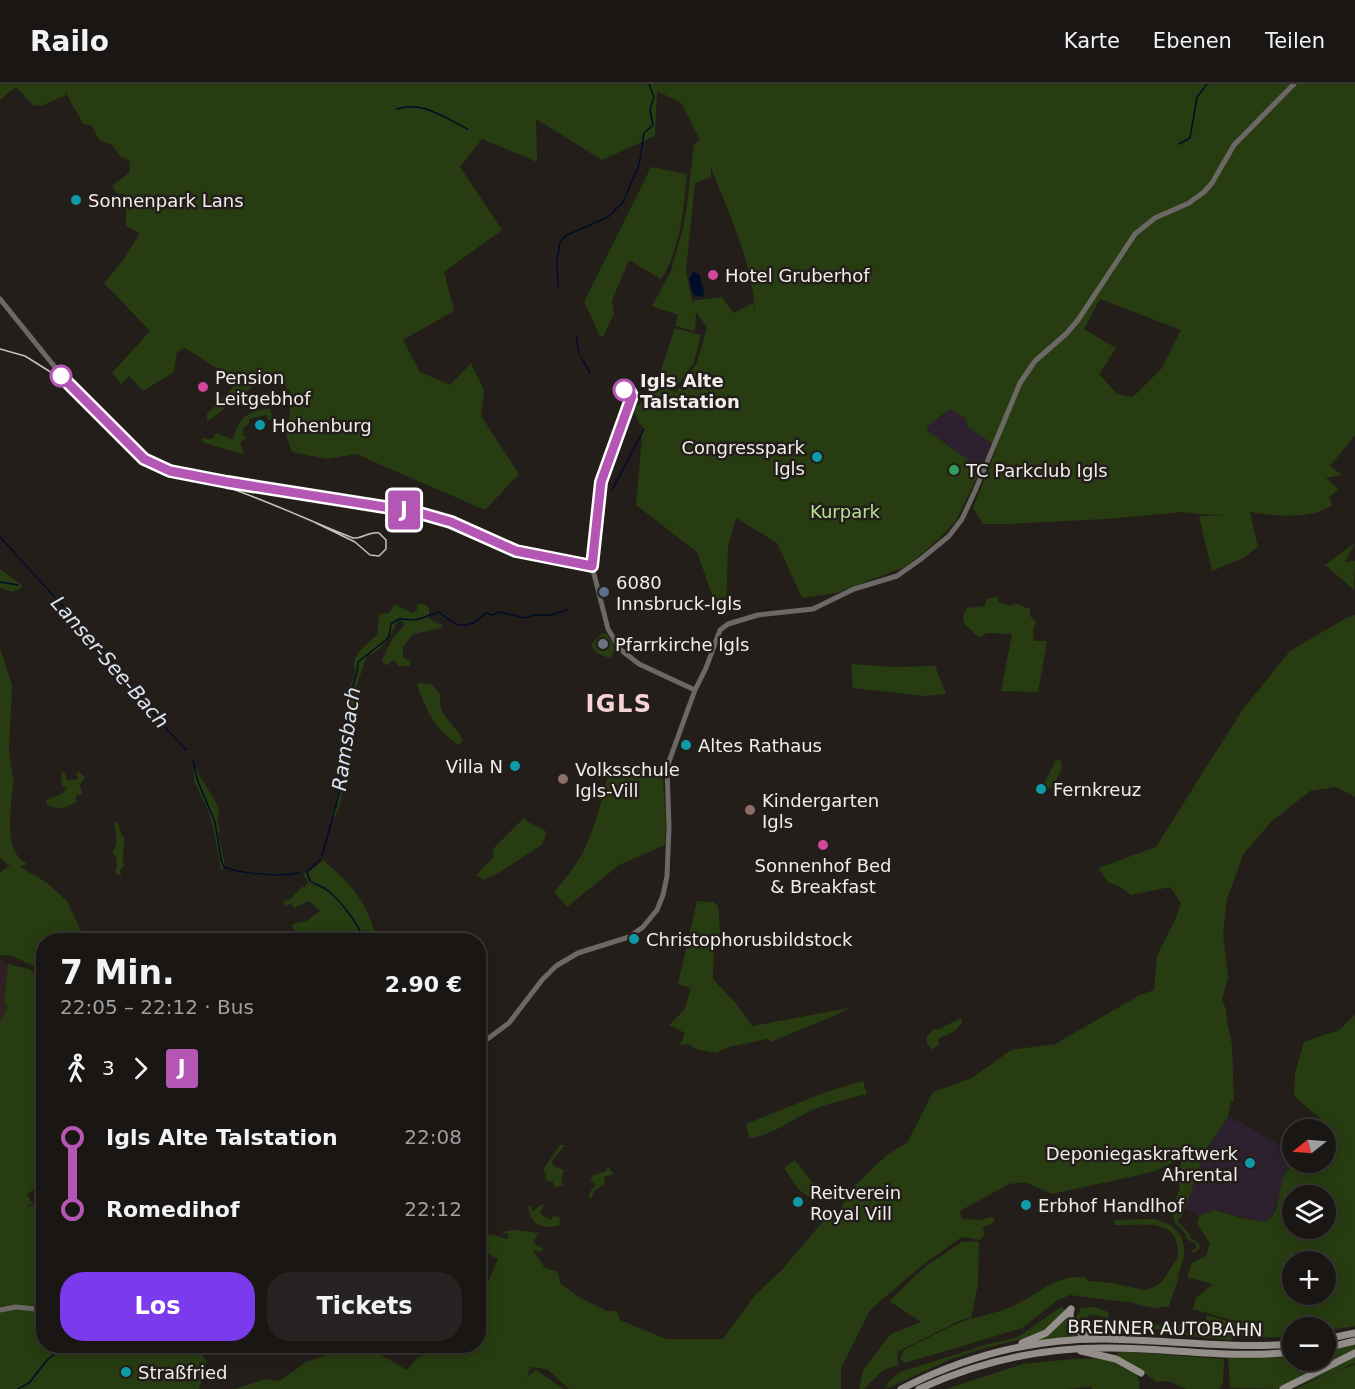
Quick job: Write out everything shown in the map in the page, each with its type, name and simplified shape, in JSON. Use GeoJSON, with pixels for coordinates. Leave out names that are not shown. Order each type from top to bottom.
{"type":"FeatureCollection","features":[{"type":"Feature","properties":{"kind":"highway"},"geometry":{"type":"LineString","coordinates":[[995,1352],[1042,1335],[1055,1326],[1071,1309],[1070,1321],[1074,1330],[1105,1339]]}},
{"type":"Feature","properties":{"kind":"highway"},"geometry":{"type":"LineString","coordinates":[[1336,1337],[1355,1333]]}},
{"type":"Feature","properties":{"kind":"highway","name":"BRENNER AUTOBAHN"},"geometry":{"type":"LineString","coordinates":[[901,1389],[944,1369],[995,1352],[1041,1343],[1105,1339],[1219,1349],[1282,1352]]}},
{"type":"Feature","properties":{"kind":"highway"},"geometry":{"type":"LineString","coordinates":[[1336,1346],[1355,1341]]}},
{"type":"Feature","properties":{"kind":"highway","name":"BRENNER AUTOBAHN"},"geometry":{"type":"LineString","coordinates":[[1234,1350],[1282,1345]]}},
{"type":"Feature","properties":{"kind":"highway","name":"BRENNER AUTOBAHN"},"geometry":{"type":"LineString","coordinates":[[919,1389],[955,1373],[1027,1353],[1110,1348],[1219,1349]]}},
{"type":"Feature","properties":{"kind":"highway"},"geometry":{"type":"LineString","coordinates":[[1067,1349],[1108,1356],[1142,1373]]}},
{"type":"Feature","properties":{"kind":"highway"},"geometry":{"type":"LineString","coordinates":[[1283,1389],[1355,1353]]}},
{"type":"Feature","properties":{"kind":"main road"},"geometry":{"type":"LineString","coordinates":[[486,1040],[509,1023],[542,980],[556,966],[578,953],[629,937],[643,927],[657,910],[667,876],[669,827],[667,768],[716,637],[725,626],[765,613],[810,610],[854,589],[892,578],[905,572],[949,536],[965,514],[1017,390],[1031,365],[1074,326],[1135,234],[1149,222],[1189,203],[1204,192],[1239,139],[1294,84]]}},
{"type":"Feature","properties":{"kind":"main road"},"geometry":{"type":"LineString","coordinates":[[0,299],[66,382],[144,459],[156,466],[215,480],[416,512],[451,522],[516,551],[592,566],[608,629],[621,650],[641,665],[695,690]]}},
{"type":"Feature","properties":{"kind":"main road"},"geometry":{"type":"LineString","coordinates":[[0,1310],[16,1307],[36,1309]]}},
{"type":"Feature","properties":{"kind":"shaded area"},"geometry":{"type":"Polygon","coordinates":[[[950,409],[966,419],[967,426],[992,443],[981,469],[926,430],[930,422],[941,417],[950,409]]]}},
{"type":"Feature","properties":{"kind":"shaded area"},"geometry":{"type":"Polygon","coordinates":[[[0,958],[8,964],[4,1004],[8,1006],[0,1022],[0,958]]]}},
{"type":"Feature","properties":{"kind":"shaded area"},"geometry":{"type":"Polygon","coordinates":[[[1228,1117],[1282,1148],[1282,1173],[1286,1173],[1278,1202],[1269,1221],[1266,1223],[1215,1210],[1199,1216],[1184,1208],[1199,1170],[1201,1157],[1228,1117]]]}},
{"type":"Feature","properties":{"kind":"green space","name":"Kurpark"},"geometry":{"type":"Polygon","coordinates":[[[0,84],[1355,84],[1355,435],[1330,466],[1342,475],[1326,478],[1338,489],[1329,498],[1332,505],[1303,515],[1270,515],[1250,512],[1258,547],[1243,558],[1212,571],[1199,516],[1228,515],[1183,512],[1105,519],[983,524],[973,508],[997,447],[967,426],[966,419],[950,409],[926,430],[981,469],[956,521],[939,539],[907,566],[837,593],[802,598],[777,543],[736,518],[728,547],[726,613],[719,614],[697,552],[636,505],[643,425],[641,426],[633,410],[656,385],[676,392],[697,363],[707,327],[696,312],[695,331],[675,326],[678,315],[652,306],[671,271],[687,206],[694,144],[700,140],[681,103],[657,91],[655,136],[602,160],[536,119],[537,162],[482,139],[460,167],[502,230],[444,272],[454,311],[403,340],[420,372],[450,385],[471,363],[484,390],[481,416],[519,474],[485,510],[356,454],[327,459],[292,452],[286,434],[290,414],[290,391],[274,376],[254,386],[207,422],[207,414],[233,387],[232,378],[185,348],[177,352],[174,372],[143,391],[129,376],[121,384],[112,373],[150,331],[104,283],[124,259],[140,233],[126,226],[126,195],[117,193],[112,186],[130,172],[129,160],[121,157],[112,145],[99,140],[92,126],[83,124],[67,95],[66,87],[66,95],[43,105],[34,106],[16,87],[0,100],[0,84]],[[711,168],[711,177],[695,183],[686,270],[692,301],[722,297],[733,313],[753,303],[755,311],[745,256],[711,168]],[[1100,299],[1084,329],[1116,348],[1099,374],[1117,394],[1133,397],[1162,368],[1181,330],[1100,299]]]}},
{"type":"Feature","properties":{"kind":"green space"},"geometry":{"type":"Polygon","coordinates":[[[651,167],[687,174],[677,242],[673,256],[661,279],[631,261],[628,262],[612,301],[614,314],[603,337],[600,336],[584,302],[651,167]]]}},
{"type":"Feature","properties":{"kind":"green space"},"geometry":{"type":"Polygon","coordinates":[[[675,328],[701,335],[694,362],[676,388],[657,382],[675,328]]]}},
{"type":"Feature","properties":{"kind":"green space"},"geometry":{"type":"Polygon","coordinates":[[[270,408],[272,417],[269,421],[266,415],[249,419],[250,422],[243,429],[243,435],[247,438],[240,443],[244,452],[242,454],[204,443],[201,438],[213,439],[216,433],[233,440],[238,426],[245,417],[255,411],[270,408]]]}},
{"type":"Feature","properties":{"kind":"green space"},"geometry":{"type":"Polygon","coordinates":[[[1355,543],[1345,562],[1355,561],[1354,590],[1325,565],[1355,543]]]}},
{"type":"Feature","properties":{"kind":"green space"},"geometry":{"type":"Polygon","coordinates":[[[0,569],[22,585],[20,589],[12,592],[0,588],[0,569]]]}},
{"type":"Feature","properties":{"kind":"green space"},"geometry":{"type":"Polygon","coordinates":[[[997,596],[998,602],[1010,606],[1014,603],[1030,609],[1030,616],[1036,622],[1033,631],[1034,641],[1047,641],[1038,692],[1001,691],[1012,634],[987,633],[979,638],[964,623],[963,616],[967,608],[985,606],[987,599],[997,596]]]}},
{"type":"Feature","properties":{"kind":"green space"},"geometry":{"type":"Polygon","coordinates":[[[422,603],[429,608],[429,619],[442,625],[442,628],[413,634],[403,647],[403,657],[411,662],[409,666],[399,666],[393,660],[388,665],[382,660],[393,638],[404,626],[403,621],[398,621],[382,647],[367,655],[355,691],[357,699],[350,715],[350,771],[344,784],[339,808],[332,820],[333,811],[338,806],[336,799],[343,780],[344,757],[340,744],[344,736],[346,690],[354,675],[355,659],[377,635],[379,614],[389,613],[395,604],[412,613],[417,610],[417,605],[422,603]]]}},
{"type":"Feature","properties":{"kind":"green space"},"geometry":{"type":"Polygon","coordinates":[[[1355,615],[1355,797],[1336,787],[1310,791],[1271,822],[1244,853],[1227,899],[1223,934],[1228,977],[1222,999],[1232,1045],[1234,1101],[1231,1102],[1228,1117],[1201,1157],[1199,1170],[1181,1218],[1177,1221],[1190,1234],[1189,1237],[1199,1244],[1200,1248],[1194,1253],[1191,1252],[1197,1248],[1196,1244],[1187,1239],[1175,1223],[1173,1214],[1180,1187],[1178,1181],[1182,1154],[1173,1154],[1172,1163],[1155,1171],[1052,1194],[1025,1182],[1009,1184],[960,1211],[962,1219],[979,1220],[993,1217],[995,1222],[982,1228],[985,1234],[980,1240],[962,1237],[924,1264],[870,1310],[841,1368],[841,1389],[569,1389],[547,1369],[531,1367],[526,1378],[536,1370],[564,1389],[235,1389],[265,1379],[280,1381],[306,1362],[332,1353],[377,1353],[407,1370],[418,1357],[432,1353],[486,1353],[488,1313],[486,1287],[498,1259],[486,1253],[486,1242],[489,1234],[507,1239],[509,1234],[502,1232],[514,1230],[538,1233],[533,1243],[544,1249],[540,1252],[532,1249],[545,1268],[558,1272],[560,1283],[577,1296],[607,1311],[617,1311],[620,1320],[666,1339],[723,1339],[755,1295],[782,1270],[824,1220],[839,1213],[849,1191],[888,1154],[907,1143],[933,1092],[972,1078],[1011,1050],[1055,1044],[1140,995],[1154,990],[1157,956],[1181,903],[1170,887],[1131,895],[1108,882],[1098,868],[1156,847],[1243,709],[1290,651],[1355,615]]]}},
{"type":"Feature","properties":{"kind":"green space"},"geometry":{"type":"Polygon","coordinates":[[[603,633],[607,634],[617,649],[610,658],[596,652],[591,644],[603,633]]]}},
{"type":"Feature","properties":{"kind":"green space"},"geometry":{"type":"Polygon","coordinates":[[[0,648],[12,685],[9,751],[13,781],[10,783],[14,781],[10,816],[12,844],[16,854],[27,864],[20,867],[46,882],[67,901],[82,933],[36,933],[36,968],[13,956],[0,955],[0,873],[11,864],[8,865],[0,858],[0,648]]]}},
{"type":"Feature","properties":{"kind":"green space"},"geometry":{"type":"Polygon","coordinates":[[[851,664],[894,667],[935,666],[946,694],[925,696],[853,688],[851,664]]]}},
{"type":"Feature","properties":{"kind":"green space"},"geometry":{"type":"Polygon","coordinates":[[[419,683],[432,684],[441,695],[441,709],[463,741],[459,745],[443,733],[433,720],[417,686],[419,683]]]}},
{"type":"Feature","properties":{"kind":"green space"},"geometry":{"type":"Polygon","coordinates":[[[1057,759],[1061,761],[1062,769],[1052,788],[1044,789],[1043,785],[1057,759]]]}},
{"type":"Feature","properties":{"kind":"green space"},"geometry":{"type":"Polygon","coordinates":[[[610,765],[662,770],[666,818],[665,845],[619,865],[567,907],[554,892],[574,867],[587,844],[610,765]]]}},
{"type":"Feature","properties":{"kind":"green space"},"geometry":{"type":"Polygon","coordinates":[[[197,769],[218,809],[217,818],[220,831],[218,833],[225,865],[223,869],[221,869],[209,812],[194,782],[194,770],[197,769]]]}},
{"type":"Feature","properties":{"kind":"green space"},"geometry":{"type":"Polygon","coordinates":[[[61,771],[65,774],[67,781],[77,779],[76,774],[79,771],[85,778],[80,784],[82,794],[76,796],[76,802],[57,808],[46,804],[46,801],[63,793],[67,788],[62,786],[61,771]]]}},
{"type":"Feature","properties":{"kind":"green space"},"geometry":{"type":"Polygon","coordinates":[[[525,817],[526,821],[547,832],[542,845],[483,880],[477,875],[494,856],[492,850],[525,817]]]}},
{"type":"Feature","properties":{"kind":"green space"},"geometry":{"type":"Polygon","coordinates":[[[117,822],[124,837],[123,863],[125,865],[120,870],[121,875],[117,875],[115,871],[116,857],[112,853],[116,842],[114,823],[117,822]]]}},
{"type":"Feature","properties":{"kind":"green space"},"geometry":{"type":"Polygon","coordinates":[[[323,860],[358,895],[375,933],[295,933],[292,924],[307,921],[320,911],[309,901],[294,908],[291,903],[286,906],[284,904],[284,901],[289,900],[302,887],[305,887],[308,882],[303,873],[308,873],[323,860]]]}},
{"type":"Feature","properties":{"kind":"green space"},"geometry":{"type":"Polygon","coordinates":[[[697,901],[713,902],[718,906],[720,929],[717,947],[714,947],[713,979],[738,1006],[752,1026],[849,1008],[772,1042],[767,1039],[729,1047],[716,1053],[695,1049],[688,1044],[680,1045],[685,1033],[669,1025],[685,1009],[691,988],[678,984],[697,901]]]}},
{"type":"Feature","properties":{"kind":"green space"},"geometry":{"type":"Polygon","coordinates":[[[8,964],[29,969],[36,974],[36,1189],[27,1194],[31,1201],[35,1202],[25,1207],[36,1205],[36,1353],[201,1353],[207,1362],[199,1389],[0,1389],[0,1022],[8,1006],[4,1004],[8,964]]]}},
{"type":"Feature","properties":{"kind":"green space"},"geometry":{"type":"Polygon","coordinates":[[[1355,1015],[1355,1326],[1336,1329],[1336,1317],[1282,1317],[1282,1337],[1237,1335],[1239,1322],[1193,1309],[1196,1298],[1213,1284],[1187,1277],[1192,1263],[1206,1256],[1210,1244],[1197,1223],[1199,1216],[1215,1210],[1266,1222],[1274,1213],[1283,1179],[1286,1173],[1336,1173],[1336,1119],[1321,1119],[1294,1096],[1295,1073],[1304,1042],[1339,1030],[1355,1015]]]}},
{"type":"Feature","properties":{"kind":"green space"},"geometry":{"type":"Polygon","coordinates":[[[961,1018],[962,1022],[956,1030],[938,1039],[939,1044],[932,1050],[927,1045],[927,1036],[934,1029],[937,1030],[961,1018]]]}},
{"type":"Feature","properties":{"kind":"green space"},"geometry":{"type":"Polygon","coordinates":[[[863,1081],[867,1094],[817,1108],[765,1134],[749,1138],[746,1124],[826,1092],[863,1081]]]}},
{"type":"Feature","properties":{"kind":"green space"},"geometry":{"type":"Polygon","coordinates":[[[560,1145],[565,1145],[551,1162],[555,1167],[564,1170],[561,1179],[563,1185],[554,1187],[553,1182],[547,1181],[545,1177],[547,1175],[543,1170],[560,1145]]]}},
{"type":"Feature","properties":{"kind":"green space"},"geometry":{"type":"Polygon","coordinates":[[[795,1160],[820,1192],[812,1199],[798,1189],[784,1168],[795,1160]]]}},
{"type":"Feature","properties":{"kind":"green space"},"geometry":{"type":"Polygon","coordinates":[[[608,1167],[614,1174],[604,1177],[605,1184],[594,1191],[591,1199],[589,1195],[596,1186],[590,1179],[606,1171],[608,1167]]]}},
{"type":"Feature","properties":{"kind":"green space"},"geometry":{"type":"Polygon","coordinates":[[[542,1204],[544,1206],[540,1211],[541,1215],[551,1220],[553,1216],[559,1217],[560,1225],[547,1227],[534,1222],[528,1206],[531,1206],[532,1212],[542,1204]]]}},
{"type":"Feature","properties":{"kind":"green space"},"geometry":{"type":"Polygon","coordinates":[[[1154,1219],[1175,1229],[1184,1244],[1182,1262],[1174,1282],[1180,1274],[1169,1306],[1155,1308],[1135,1303],[1070,1295],[1058,1300],[1022,1328],[905,1363],[900,1359],[904,1350],[938,1333],[966,1321],[1013,1306],[1063,1279],[1085,1277],[1088,1281],[1112,1283],[1144,1290],[1155,1287],[1163,1280],[1178,1257],[1173,1234],[1166,1229],[1148,1224],[1115,1225],[1114,1220],[1154,1219]]]}},
{"type":"Feature","properties":{"kind":"green space"},"geometry":{"type":"Polygon","coordinates":[[[979,1241],[978,1284],[971,1318],[961,1320],[897,1352],[898,1365],[883,1370],[864,1389],[859,1389],[863,1370],[891,1334],[921,1322],[889,1301],[926,1266],[962,1242],[979,1241]]]}},
{"type":"Feature","properties":{"kind":"green space"},"geometry":{"type":"Polygon","coordinates":[[[1061,1307],[1064,1312],[1039,1335],[951,1359],[886,1389],[889,1381],[900,1372],[1018,1337],[1061,1307]]]}},
{"type":"Feature","properties":{"kind":"green space"},"geometry":{"type":"Polygon","coordinates":[[[1095,1307],[1108,1312],[1109,1318],[1089,1314],[1087,1320],[1124,1327],[1123,1330],[1077,1326],[1075,1320],[1081,1308],[1095,1307]]]}},
{"type":"Feature","properties":{"kind":"green space"},"geometry":{"type":"Polygon","coordinates":[[[1068,1314],[1081,1336],[1034,1341],[1068,1314]]]}},
{"type":"Feature","properties":{"kind":"green space"},"geometry":{"type":"Polygon","coordinates":[[[1207,1315],[1237,1324],[1231,1337],[1232,1340],[1195,1337],[1153,1329],[1155,1324],[1165,1327],[1168,1324],[1182,1325],[1182,1331],[1199,1333],[1201,1321],[1206,1320],[1207,1315]]]}},
{"type":"Feature","properties":{"kind":"green space"},"geometry":{"type":"Polygon","coordinates":[[[1355,1344],[1355,1363],[1338,1370],[1355,1365],[1355,1389],[1295,1389],[1330,1373],[1291,1389],[1230,1388],[1228,1358],[1282,1356],[1282,1371],[1336,1371],[1336,1349],[1355,1344]]]}},
{"type":"Feature","properties":{"kind":"green space"},"geometry":{"type":"Polygon","coordinates":[[[1118,1351],[1224,1359],[1223,1384],[1219,1389],[1186,1389],[1168,1381],[1157,1382],[1135,1366],[1117,1357],[1118,1351]]]}},
{"type":"Feature","properties":{"kind":"green space"},"geometry":{"type":"Polygon","coordinates":[[[1111,1358],[1135,1373],[1139,1389],[1093,1389],[1090,1387],[946,1389],[1023,1364],[1111,1358]]]}},
{"type":"Feature","properties":{"kind":"water"},"geometry":{"type":"Polygon","coordinates":[[[693,272],[699,274],[704,292],[703,297],[693,295],[689,279],[693,272]]]}},
{"type":"Feature","properties":{"kind":"waterway","name":"Ramsbach"},"geometry":{"type":"LineString","coordinates":[[558,287],[557,261],[560,242],[567,235],[608,217],[623,202],[639,165],[644,133],[653,125],[650,110],[654,97],[649,84]]}},
{"type":"Feature","properties":{"kind":"waterway"},"geometry":{"type":"LineString","coordinates":[[1179,144],[1190,138],[1197,97],[1207,84]]}},
{"type":"Feature","properties":{"kind":"waterway"},"geometry":{"type":"LineString","coordinates":[[397,109],[406,107],[425,109],[468,129]]}},
{"type":"Feature","properties":{"kind":"waterway","name":"Ramsbach"},"geometry":{"type":"LineString","coordinates":[[576,336],[579,354]]}},
{"type":"Feature","properties":{"kind":"waterway","name":"Ramsbach"},"geometry":{"type":"LineString","coordinates":[[581,357],[590,373]]}},
{"type":"Feature","properties":{"kind":"waterway","name":"Ramsbach"},"geometry":{"type":"LineString","coordinates":[[612,490],[644,429]]}},
{"type":"Feature","properties":{"kind":"waterway","name":"Lanser-See-Bach"},"geometry":{"type":"LineString","coordinates":[[0,537],[111,659],[186,750]]}},
{"type":"Feature","properties":{"kind":"waterway","name":"Lanser-See-Bach"},"geometry":{"type":"LineString","coordinates":[[0,582],[18,585]]}},
{"type":"Feature","properties":{"kind":"waterway","name":"Ramsbach"},"geometry":{"type":"LineString","coordinates":[[440,613],[456,624],[464,625],[475,622],[486,613],[492,615],[501,612],[525,618],[534,615],[551,615],[567,610]]}},
{"type":"Feature","properties":{"kind":"waterway","name":"Ramsbach"},"geometry":{"type":"LineString","coordinates":[[416,620],[439,612]]}},
{"type":"Feature","properties":{"kind":"waterway","name":"Ramsbach"},"geometry":{"type":"LineString","coordinates":[[322,856],[345,770],[343,744],[358,662],[386,640],[391,624],[399,619],[416,620]]}},
{"type":"Feature","properties":{"kind":"waterway","name":"Lanser-See-Bach"},"geometry":{"type":"LineString","coordinates":[[193,760],[198,782],[215,822],[224,867],[261,874],[299,873]]}},
{"type":"Feature","properties":{"kind":"waterway","name":"Ramsbach"},"geometry":{"type":"LineString","coordinates":[[321,859],[307,872],[310,881],[327,890],[343,906],[360,933]]}},
{"type":"Feature","properties":{"kind":"waterway","name":"Ramsbach"},"geometry":{"type":"LineString","coordinates":[[18,1389],[29,1383],[47,1360],[56,1353]]}},
{"type":"Feature","properties":{"kind":"tram line"},"geometry":{"type":"LineString","coordinates":[[0,349],[25,356],[49,371],[146,466],[170,475],[232,489],[262,500],[353,538],[379,533],[386,540],[386,549],[379,556],[370,555],[355,542],[316,523]]}},
{"type":"Feature","properties":{"kind":"bus line","name":"J"},"geometry":{"type":"LineString","coordinates":[[61,376],[144,459],[156,466],[227,482],[339,501],[399,508],[451,522],[516,551],[577,561],[592,566],[601,482],[632,396],[630,392],[624,390]]}},
{"type":"Feature","properties":{"kind":"place","name":"Sonnenpark Lans"},"geometry":{"type":"Point","coordinates":[76,200]}},
{"type":"Feature","properties":{"kind":"place","name":"Hotel Gruberhof"},"geometry":{"type":"Point","coordinates":[713,275]}},
{"type":"Feature","properties":{"kind":"place","name":"Pension Leitgebhof"},"geometry":{"type":"Point","coordinates":[203,387]}},
{"type":"Feature","properties":{"kind":"place","name":"Igls Alte Talstation"},"geometry":{"type":"Point","coordinates":[624,390]}},
{"type":"Feature","properties":{"kind":"place","name":"Hohenburg"},"geometry":{"type":"Point","coordinates":[260,425]}},
{"type":"Feature","properties":{"kind":"place","name":"Congresspark Igls"},"geometry":{"type":"Point","coordinates":[817,457]}},
{"type":"Feature","properties":{"kind":"place","name":"TC Parkclub Igls"},"geometry":{"type":"Point","coordinates":[954,470]}},
{"type":"Feature","properties":{"kind":"place","name":"6080 Innsbruck-Igls"},"geometry":{"type":"Point","coordinates":[604,592]}},
{"type":"Feature","properties":{"kind":"place","name":"Pfarrkirche Igls"},"geometry":{"type":"Point","coordinates":[603,644]}},
{"type":"Feature","properties":{"kind":"place","name":"Altes Rathaus"},"geometry":{"type":"Point","coordinates":[686,745]}},
{"type":"Feature","properties":{"kind":"place","name":"Villa N"},"geometry":{"type":"Point","coordinates":[515,766]}},
{"type":"Feature","properties":{"kind":"place","name":"Volksschule Igls-Vill"},"geometry":{"type":"Point","coordinates":[563,779]}},
{"type":"Feature","properties":{"kind":"place","name":"Fernkreuz"},"geometry":{"type":"Point","coordinates":[1041,789]}},
{"type":"Feature","properties":{"kind":"place","name":"Kindergarten Igls"},"geometry":{"type":"Point","coordinates":[750,810]}},
{"type":"Feature","properties":{"kind":"place","name":"Sonnenhof Bed & Breakfast"},"geometry":{"type":"Point","coordinates":[823,845]}},
{"type":"Feature","properties":{"kind":"place","name":"Christophorusbildstock"},"geometry":{"type":"Point","coordinates":[634,939]}},
{"type":"Feature","properties":{"kind":"place","name":"Deponiegaskraftwerk Ahrental"},"geometry":{"type":"Point","coordinates":[1250,1163]}},
{"type":"Feature","properties":{"kind":"place","name":"Reitverein Royal Vill"},"geometry":{"type":"Point","coordinates":[798,1202]}},
{"type":"Feature","properties":{"kind":"place","name":"Erbhof Handlhof"},"geometry":{"type":"Point","coordinates":[1026,1205]}},
{"type":"Feature","properties":{"kind":"place","name":"Straßfried"},"geometry":{"type":"Point","coordinates":[126,1372]}},
{"type":"Feature","properties":{"kind":"district","name":"IGLS"},"geometry":{"type":"Point","coordinates":[619,704]}}]}
